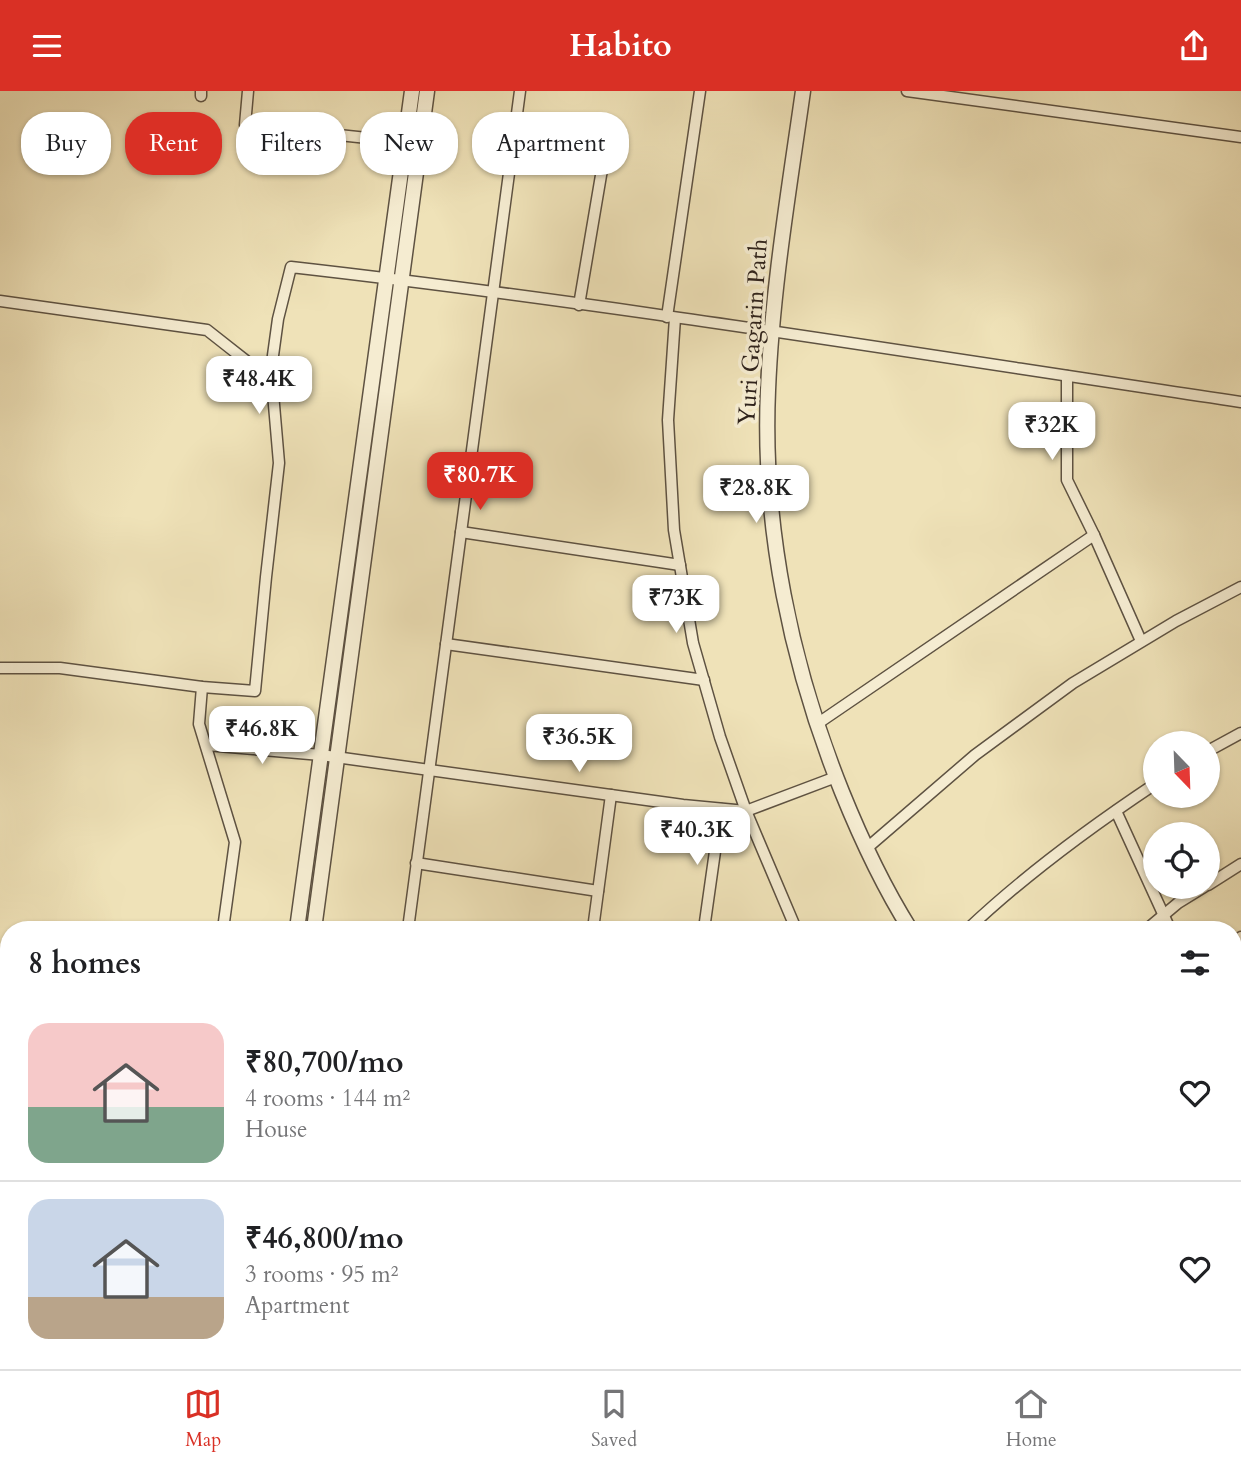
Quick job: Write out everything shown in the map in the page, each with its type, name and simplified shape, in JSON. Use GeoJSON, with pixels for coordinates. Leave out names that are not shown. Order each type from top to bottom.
{"type":"FeatureCollection","features":[{"type":"Feature","properties":{"kind":"street"},"geometry":{"type":"LineString","coordinates":[[248,91],[246,125],[360,137]]}},
{"type":"Feature","properties":{"kind":"street"},"geometry":{"type":"LineString","coordinates":[[409,112],[412,91]]}},
{"type":"Feature","properties":{"kind":"street"},"geometry":{"type":"LineString","coordinates":[[298,921],[394,279],[428,91]]}},
{"type":"Feature","properties":{"kind":"street"},"geometry":{"type":"LineString","coordinates":[[409,921],[520,91]]}},
{"type":"Feature","properties":{"kind":"street"},"geometry":{"type":"LineString","coordinates":[[700,91],[671,317],[668,419],[674,530],[693,643],[720,737],[746,811],[793,921]]}},
{"type":"Feature","properties":{"kind":"street","name":"Yuri Gagarin Path"},"geometry":{"type":"LineString","coordinates":[[803,91],[772,311],[768,467],[778,569],[798,662],[824,747],[867,848],[905,921]]}},
{"type":"Feature","properties":{"kind":"street"},"geometry":{"type":"LineString","coordinates":[[907,91],[1241,137]]}},
{"type":"Feature","properties":{"kind":"street"},"geometry":{"type":"LineString","coordinates":[[315,921],[394,279],[402,175]]}},
{"type":"Feature","properties":{"kind":"street"},"geometry":{"type":"LineString","coordinates":[[579,305],[601,175]]}},
{"type":"Feature","properties":{"kind":"street"},"geometry":{"type":"LineString","coordinates":[[0,669],[60,668],[202,687],[255,691],[279,463],[271,370],[278,319],[291,267],[771,331],[1241,402]]}},
{"type":"Feature","properties":{"kind":"street"},"geometry":{"type":"LineString","coordinates":[[0,301],[207,331],[254,367],[271,370]]}},
{"type":"Feature","properties":{"kind":"street"},"geometry":{"type":"LineString","coordinates":[[1067,376],[1067,480],[1141,641]]}},
{"type":"Feature","properties":{"kind":"street"},"geometry":{"type":"LineString","coordinates":[[461,532],[680,565]]}},
{"type":"Feature","properties":{"kind":"street"},"geometry":{"type":"LineString","coordinates":[[817,724],[1094,535]]}},
{"type":"Feature","properties":{"kind":"street"},"geometry":{"type":"LineString","coordinates":[[867,848],[975,755],[1073,683],[1176,621],[1241,587]]}},
{"type":"Feature","properties":{"kind":"street"},"geometry":{"type":"LineString","coordinates":[[446,645],[704,680]]}},
{"type":"Feature","properties":{"kind":"street"},"geometry":{"type":"LineString","coordinates":[[202,687],[199,724],[235,842],[224,921]]}},
{"type":"Feature","properties":{"kind":"street"},"geometry":{"type":"LineString","coordinates":[[1220,744],[1241,733]]}},
{"type":"Feature","properties":{"kind":"street"},"geometry":{"type":"LineString","coordinates":[[206,745],[321,755],[746,811],[836,777]]}},
{"type":"Feature","properties":{"kind":"street"},"geometry":{"type":"LineString","coordinates":[[976,921],[1084,832],[1143,792]]}},
{"type":"Feature","properties":{"kind":"street"},"geometry":{"type":"LineString","coordinates":[[594,921],[611,795]]}},
{"type":"Feature","properties":{"kind":"street"},"geometry":{"type":"LineString","coordinates":[[705,921],[722,809]]}},
{"type":"Feature","properties":{"kind":"street"},"geometry":{"type":"LineString","coordinates":[[1116,811],[1167,921]]}},
{"type":"Feature","properties":{"kind":"street"},"geometry":{"type":"LineString","coordinates":[[416,863],[598,891]]}},
{"type":"Feature","properties":{"kind":"street"},"geometry":{"type":"LineString","coordinates":[[1220,877],[1241,864]]}},
{"type":"Feature","properties":{"kind":"street"},"geometry":{"type":"LineString","coordinates":[[1157,921],[1185,899]]}}]}
